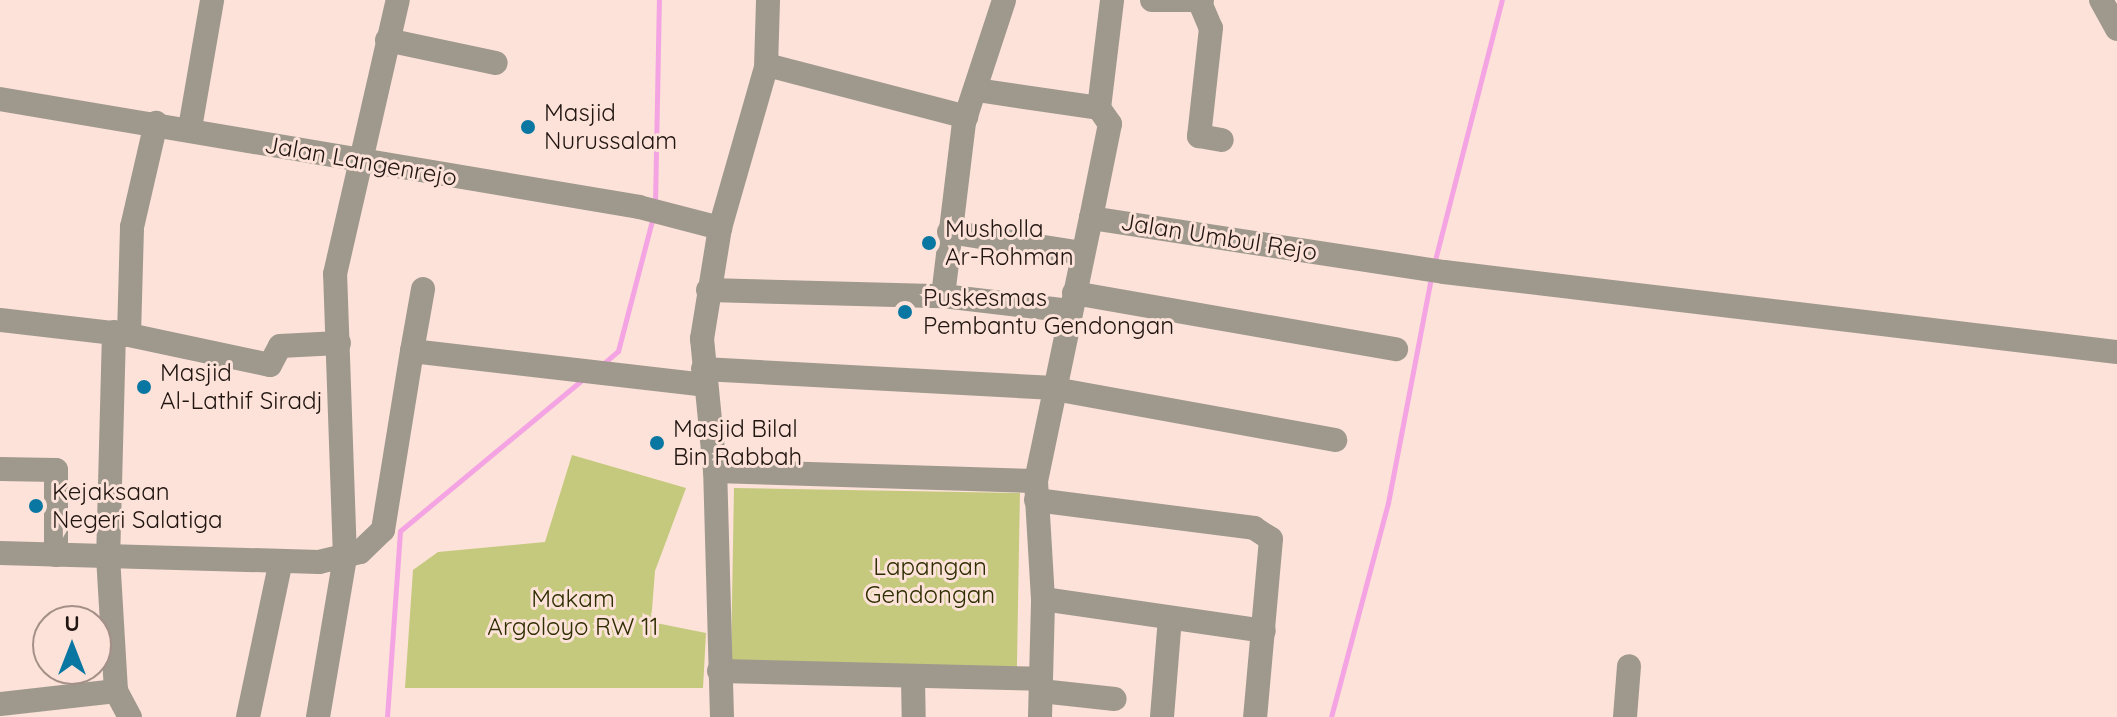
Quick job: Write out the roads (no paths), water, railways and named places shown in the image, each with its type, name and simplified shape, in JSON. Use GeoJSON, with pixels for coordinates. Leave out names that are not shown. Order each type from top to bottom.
{"type":"FeatureCollection","features":[{"type":"Feature","properties":{"kind":"street"},"geometry":{"type":"LineString","coordinates":[[190,128],[212,0]]}},
{"type":"Feature","properties":{"kind":"street"},"geometry":{"type":"LineString","coordinates":[[318,717],[345,558],[335,274],[398,0]]}},
{"type":"Feature","properties":{"kind":"street"},"geometry":{"type":"LineString","coordinates":[[722,717],[715,471],[704,377],[708,290],[720,228],[767,65],[768,0]]}},
{"type":"Feature","properties":{"kind":"street"},"geometry":{"type":"LineString","coordinates":[[943,296],[966,117],[1004,0]]}},
{"type":"Feature","properties":{"kind":"street"},"geometry":{"type":"LineString","coordinates":[[1091,218],[1110,124],[1099,108],[1112,0]]}},
{"type":"Feature","properties":{"kind":"street"},"geometry":{"type":"LineString","coordinates":[[1152,0],[1202,3],[1211,28],[1199,136],[1222,140]]}},
{"type":"Feature","properties":{"kind":"street"},"geometry":{"type":"LineString","coordinates":[[2101,0],[2117,29]]}},
{"type":"Feature","properties":{"kind":"street"},"geometry":{"type":"LineString","coordinates":[[387,40],[496,63]]}},
{"type":"Feature","properties":{"kind":"street"},"geometry":{"type":"LineString","coordinates":[[767,65],[966,117]]}},
{"type":"Feature","properties":{"kind":"street"},"geometry":{"type":"LineString","coordinates":[[977,90],[1099,108]]}},
{"type":"Feature","properties":{"kind":"street","name":"Jalan Langenrejo"},"geometry":{"type":"LineString","coordinates":[[0,99],[190,128],[361,163],[639,207],[720,228]]}},
{"type":"Feature","properties":{"kind":"street"},"geometry":{"type":"LineString","coordinates":[[130,717],[116,691],[108,556],[132,227],[156,123]]}},
{"type":"Feature","properties":{"kind":"street","name":"Jalan Umbul Rejo"},"geometry":{"type":"LineString","coordinates":[[1040,717],[1043,599],[1036,491],[1049,388],[1091,218],[1444,272],[2117,352]]}},
{"type":"Feature","properties":{"kind":"street"},"geometry":{"type":"LineString","coordinates":[[949,232],[1082,253]]}},
{"type":"Feature","properties":{"kind":"street"},"geometry":{"type":"LineString","coordinates":[[0,553],[281,561],[345,558],[383,530],[412,351],[426,289]]}},
{"type":"Feature","properties":{"kind":"street"},"geometry":{"type":"LineString","coordinates":[[708,290],[1072,302],[1396,349]]}},
{"type":"Feature","properties":{"kind":"street"},"geometry":{"type":"LineString","coordinates":[[0,320],[122,334],[270,365],[280,346],[339,343]]}},
{"type":"Feature","properties":{"kind":"street"},"geometry":{"type":"LineString","coordinates":[[412,351],[616,374],[1049,388],[1335,440]]}},
{"type":"Feature","properties":{"kind":"street"},"geometry":{"type":"LineString","coordinates":[[0,469],[56,459],[56,555]]}},
{"type":"Feature","properties":{"kind":"street"},"geometry":{"type":"LineString","coordinates":[[715,471],[1036,491],[1265,533],[1273,551],[1255,717]]}},
{"type":"Feature","properties":{"kind":"street"},"geometry":{"type":"LineString","coordinates":[[248,717],[281,561]]}},
{"type":"Feature","properties":{"kind":"street"},"geometry":{"type":"LineString","coordinates":[[1043,599],[1264,631]]}},
{"type":"Feature","properties":{"kind":"street"},"geometry":{"type":"LineString","coordinates":[[1162,717],[1170,618]]}},
{"type":"Feature","properties":{"kind":"street"},"geometry":{"type":"LineString","coordinates":[[1625,717],[1629,666]]}},
{"type":"Feature","properties":{"kind":"street"},"geometry":{"type":"LineString","coordinates":[[719,671],[1041,685],[1115,699]]}},
{"type":"Feature","properties":{"kind":"street"},"geometry":{"type":"LineString","coordinates":[[913,678],[914,717]]}},
{"type":"Feature","properties":{"kind":"street"},"geometry":{"type":"LineString","coordinates":[[0,704],[116,691]]}},
{"type":"Feature","properties":{"kind":"waterway"},"geometry":{"type":"LineString","coordinates":[[655,204],[659,0]]}},
{"type":"Feature","properties":{"kind":"waterway"},"geometry":{"type":"LineString","coordinates":[[1434,264],[1502,0]]}},
{"type":"Feature","properties":{"kind":"waterway"},"geometry":{"type":"LineString","coordinates":[[603,364],[618,351],[653,217]]}},
{"type":"Feature","properties":{"kind":"waterway"},"geometry":{"type":"LineString","coordinates":[[1331,717],[1388,503],[1431,277]]}},
{"type":"Feature","properties":{"kind":"waterway"},"geometry":{"type":"LineString","coordinates":[[387,717],[400,531],[582,380]]}},
{"type":"Feature","properties":{"kind":"place","name":"Masjid Nurussalam"},"geometry":{"type":"Point","coordinates":[528,127]}},
{"type":"Feature","properties":{"kind":"place","name":"Musholla Ar-Rohman"},"geometry":{"type":"Point","coordinates":[929,243]}},
{"type":"Feature","properties":{"kind":"place","name":"Puskesmas Pembantu Gendongan"},"geometry":{"type":"Point","coordinates":[905,312]}},
{"type":"Feature","properties":{"kind":"place","name":"Masjid Al-Lathif Siradj"},"geometry":{"type":"Point","coordinates":[144,387]}},
{"type":"Feature","properties":{"kind":"place","name":"Masjid Bilal Bin Rabbah"},"geometry":{"type":"Point","coordinates":[657,443]}},
{"type":"Feature","properties":{"kind":"place","name":"Kejaksaan Negeri Salatiga"},"geometry":{"type":"Point","coordinates":[36,506]}},
{"type":"Feature","properties":{"kind":"park label","name":"Lapangan Gendongan"},"geometry":{"type":"Point","coordinates":[930,581]}},
{"type":"Feature","properties":{"kind":"park label","name":"Makam Argoloyo RW 11"},"geometry":{"type":"Point","coordinates":[573,613]}}]}
